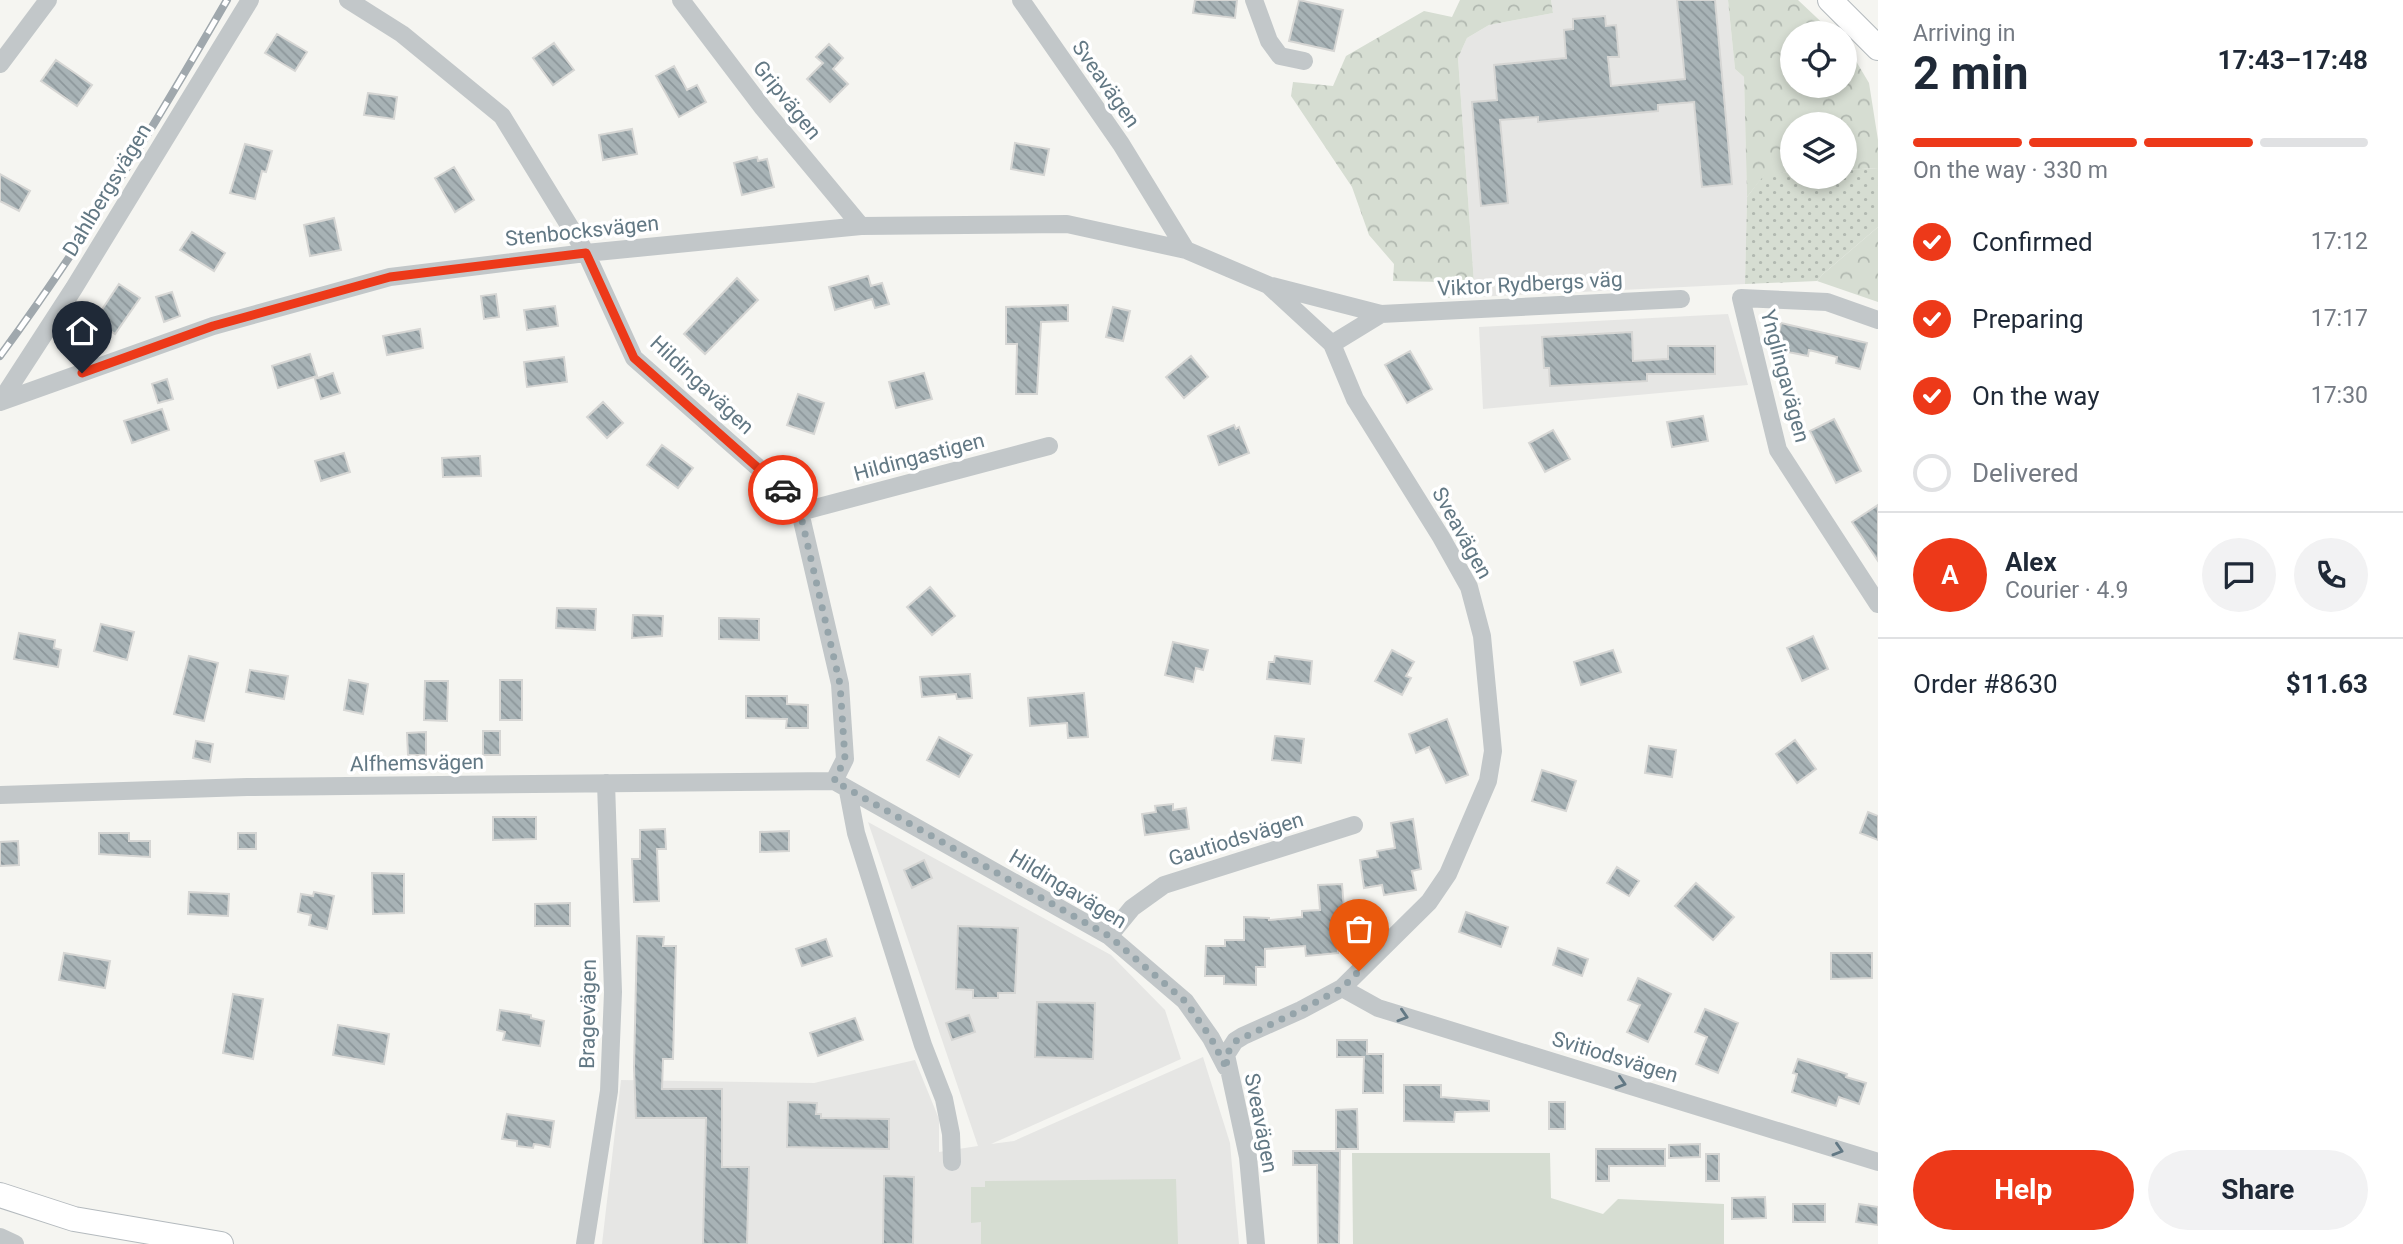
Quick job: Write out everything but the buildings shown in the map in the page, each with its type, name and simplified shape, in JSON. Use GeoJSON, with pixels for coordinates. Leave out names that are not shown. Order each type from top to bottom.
{"type":"FeatureCollection","features":[{"type":"Feature","properties":{"kind":"street"},"geometry":{"type":"LineString","coordinates":[[0,64],[48,0]]}},
{"type":"Feature","properties":{"kind":"street","name":"Dahlbergsvägen"},"geometry":{"type":"LineString","coordinates":[[0,402],[74,288],[250,0]]}},
{"type":"Feature","properties":{"kind":"street","name":"Hildingavägen"},"geometry":{"type":"LineString","coordinates":[[348,0],[402,34],[502,116],[586,253],[634,358],[778,485],[800,512],[840,684],[845,759],[841,786],[923,1045],[944,1099],[951,1134],[952,1162]]}},
{"type":"Feature","properties":{"kind":"street","name":"Gripvägen"},"geometry":{"type":"LineString","coordinates":[[681,0],[763,108],[861,226]]}},
{"type":"Feature","properties":{"kind":"street","name":"Sveavägen"},"geometry":{"type":"LineString","coordinates":[[1021,0],[1121,144],[1186,250],[1268,285],[1332,344],[1355,399],[1469,587],[1482,636],[1493,751],[1488,781],[1448,874],[1429,902],[1342,988],[1236,1041],[1226,1055],[1248,1157],[1256,1244]]}},
{"type":"Feature","properties":{"kind":"street"},"geometry":{"type":"LineString","coordinates":[[1254,0],[1269,41],[1280,56],[1304,61]]}},
{"type":"Feature","properties":{"kind":"street"},"geometry":{"type":"LineString","coordinates":[[1830,0],[1878,48]]}},
{"type":"Feature","properties":{"kind":"street","name":"Stenbocksvägen"},"geometry":{"type":"LineString","coordinates":[[0,402],[213,326],[390,277],[586,253],[861,226],[1067,223],[1186,250]]}},
{"type":"Feature","properties":{"kind":"street","name":"Viktor Rydbergs väg"},"geometry":{"type":"LineString","coordinates":[[1268,285],[1381,314],[1681,299]]}},
{"type":"Feature","properties":{"kind":"street","name":"Ynglingavägen"},"geometry":{"type":"LineString","coordinates":[[1878,320],[1827,302],[1741,298],[1778,450],[1878,604]]}},
{"type":"Feature","properties":{"kind":"street","name":"Viktor Rydbergs väg"},"geometry":{"type":"LineString","coordinates":[[1332,344],[1381,314]]}},
{"type":"Feature","properties":{"kind":"street","name":"Hildingastigen"},"geometry":{"type":"LineString","coordinates":[[800,512],[1049,446]]}},
{"type":"Feature","properties":{"kind":"street","name":"Alfhemsvägen"},"geometry":{"type":"LineString","coordinates":[[0,795],[247,787],[606,783],[841,786]]}},
{"type":"Feature","properties":{"kind":"street","name":"Bragevägen"},"geometry":{"type":"LineString","coordinates":[[585,1244],[609,1091],[613,992],[606,783]]}},
{"type":"Feature","properties":{"kind":"street","name":"Hildingavägen"},"geometry":{"type":"LineString","coordinates":[[841,786],[1109,936],[1185,1001],[1211,1038],[1227,1069]]}},
{"type":"Feature","properties":{"kind":"street","name":"Gautiodsvägen"},"geometry":{"type":"LineString","coordinates":[[1109,936],[1132,908],[1164,885],[1354,825]]}},
{"type":"Feature","properties":{"kind":"street","name":"Svitiodsvägen"},"geometry":{"type":"LineString","coordinates":[[1342,988],[1378,1008],[1878,1162]]}},
{"type":"Feature","properties":{"kind":"street"},"geometry":{"type":"LineString","coordinates":[[0,1195],[74,1219],[221,1244]]}},
{"type":"Feature","properties":{"kind":"street"},"geometry":{"type":"LineString","coordinates":[[0,1237],[15,1244]]}},
{"type":"Feature","properties":{"kind":"shaded area"},"geometry":{"type":"Polygon","coordinates":[[[1551,0],[1728,0],[1735,69],[1744,77],[1747,197],[1745,284],[1475,297],[1458,58],[1467,38],[1489,25],[1553,13],[1551,0]]]}},
{"type":"Feature","properties":{"kind":"shaded area"},"geometry":{"type":"Polygon","coordinates":[[[1728,314],[1748,385],[1483,409],[1479,327],[1728,314]]]}},
{"type":"Feature","properties":{"kind":"shaded area"},"geometry":{"type":"Polygon","coordinates":[[[868,822],[1111,955],[1165,1010],[1181,1059],[991,1144],[1014,1141],[1203,1057],[1230,1143],[1239,1244],[602,1244],[621,1080],[814,1083],[915,1060],[939,1119],[939,1152],[978,1146],[868,822]]]}},
{"type":"Feature","properties":{"kind":"green space"},"geometry":{"type":"Polygon","coordinates":[[[1460,0],[1551,0],[1553,13],[1489,25],[1467,38],[1458,58],[1475,297],[1447,298],[1443,282],[1393,281],[1394,264],[1369,235],[1352,187],[1291,96],[1293,82],[1333,86],[1346,56],[1424,11],[1452,17],[1460,0]]]}},
{"type":"Feature","properties":{"kind":"green space"},"geometry":{"type":"Polygon","coordinates":[[[1728,0],[1798,0],[1820,21],[1780,21],[1780,98],[1857,98],[1857,63],[1869,83],[1878,140],[1878,168],[1857,169],[1857,112],[1780,112],[1780,173],[1765,174],[1747,197],[1744,77],[1735,69],[1728,0]]]}},
{"type":"Feature","properties":{"kind":"green space"},"geometry":{"type":"Polygon","coordinates":[[[1878,168],[1878,227],[1817,281],[1745,284],[1747,197],[1765,173],[1780,172],[1780,189],[1857,189],[1857,169],[1878,168]]]}},
{"type":"Feature","properties":{"kind":"green space"},"geometry":{"type":"Polygon","coordinates":[[[1878,227],[1878,302],[1817,281],[1823,274],[1878,227]]]}},
{"type":"Feature","properties":{"kind":"green space"},"geometry":{"type":"Polygon","coordinates":[[[1352,1153],[1550,1153],[1551,1198],[1603,1214],[1618,1199],[1724,1204],[1724,1244],[1353,1244],[1352,1153]]]}},
{"type":"Feature","properties":{"kind":"green space"},"geometry":{"type":"Polygon","coordinates":[[[1176,1179],[1178,1244],[981,1244],[981,1222],[971,1223],[971,1187],[985,1187],[985,1181],[1176,1179]]]}},
{"type":"Feature","properties":{"kind":"railway"},"geometry":{"type":"LineString","coordinates":[[0,356],[61,270],[118,181],[227,0]]}},
{"type":"Feature","properties":{"kind":"way so far"},"geometry":{"type":"LineString","coordinates":[[783,490],[800,512],[840,684],[845,759],[834,781],[1109,936],[1185,1001],[1211,1038],[1227,1069],[1226,1055],[1236,1041],[1342,988],[1359,971]]}},
{"type":"Feature","properties":{"kind":"route"},"geometry":{"type":"LineString","coordinates":[[82,373],[213,326],[390,277],[586,253],[634,358],[783,490]]}}]}
